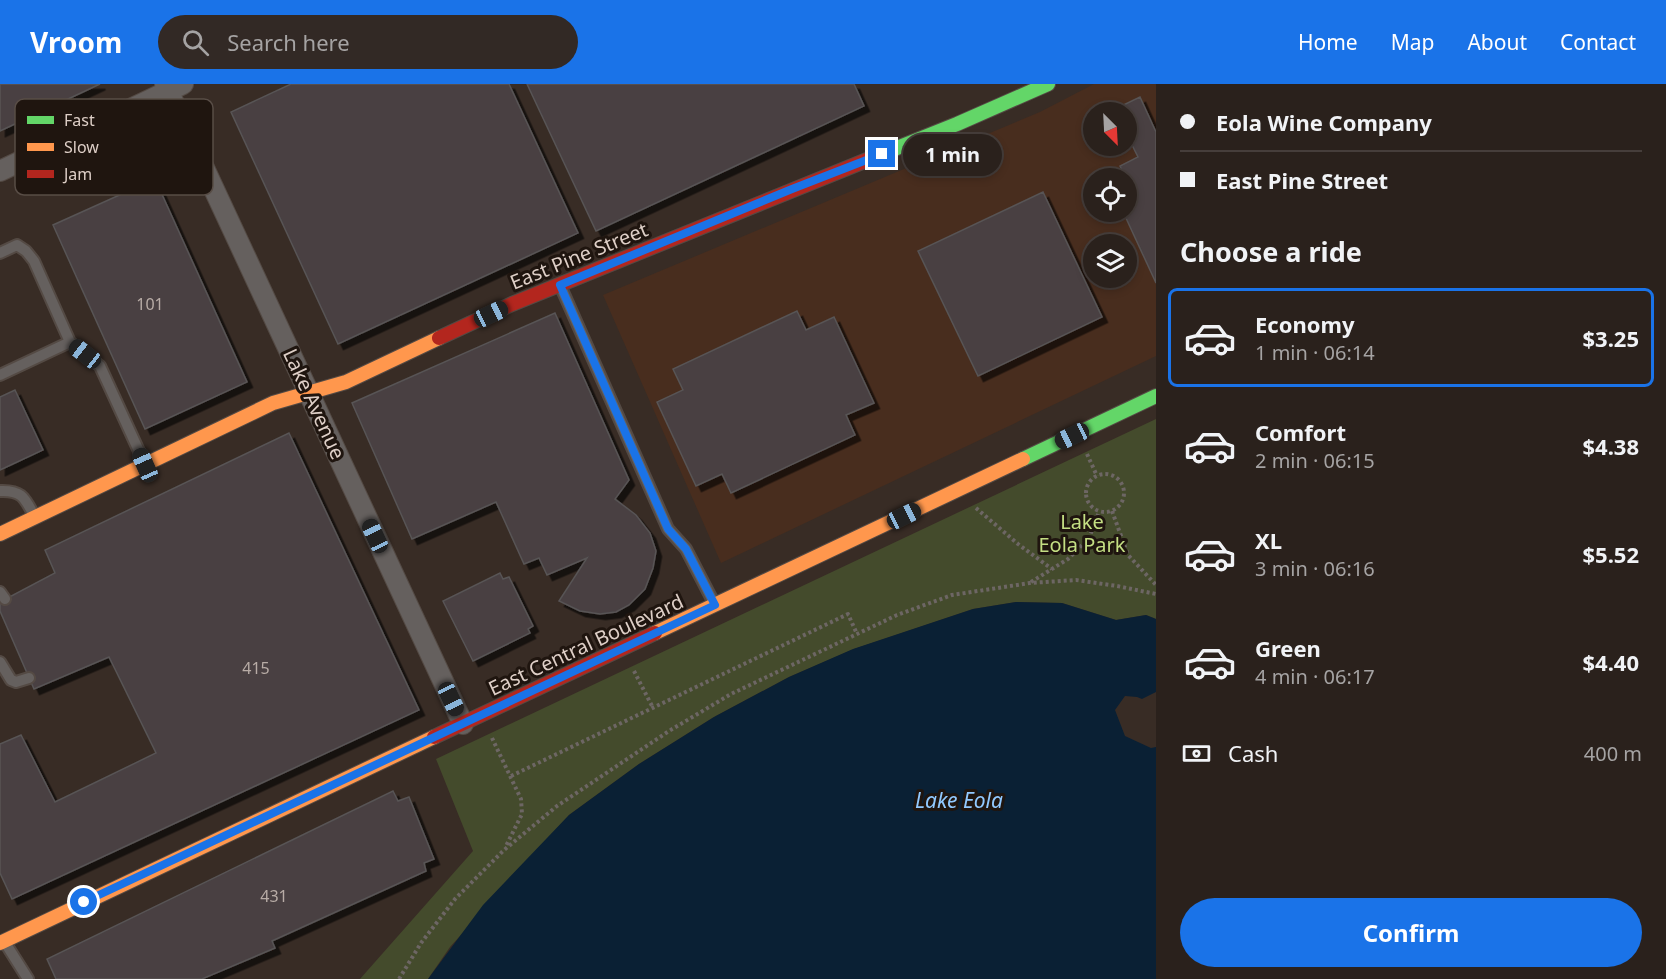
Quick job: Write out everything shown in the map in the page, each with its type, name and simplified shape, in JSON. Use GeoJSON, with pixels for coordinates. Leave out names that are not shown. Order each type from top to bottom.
{"type":"FeatureCollection","features":[{"type":"Feature","properties":{"kind":"street","name":"East Pine Street"},"geometry":{"type":"LineString","coordinates":[[0,534],[273,403],[346,382],[512,304],[957,124],[1048,84]]}},
{"type":"Feature","properties":{"kind":"street"},"geometry":{"type":"LineString","coordinates":[[146,99],[172,86]]}},
{"type":"Feature","properties":{"kind":"street"},"geometry":{"type":"LineString","coordinates":[[0,171],[15,164]]}},
{"type":"Feature","properties":{"kind":"street","name":"Lake Avenue"},"geometry":{"type":"LineString","coordinates":[[213,179],[308,393],[463,724]]}},
{"type":"Feature","properties":{"kind":"street","name":"East Central Boulevard"},"geometry":{"type":"LineString","coordinates":[[1,940],[1156,396]]}},
{"type":"Feature","properties":{"kind":"lane"},"geometry":{"type":"LineString","coordinates":[[0,253],[17,245],[34,261],[69,342],[100,366],[145,465]]}},
{"type":"Feature","properties":{"kind":"lane"},"geometry":{"type":"LineString","coordinates":[[560,285],[668,529],[686,549],[715,605]]}},
{"type":"Feature","properties":{"kind":"lane"},"geometry":{"type":"LineString","coordinates":[[0,375],[69,342]]}},
{"type":"Feature","properties":{"kind":"lane"},"geometry":{"type":"LineString","coordinates":[[0,491],[13,490],[22,496],[35,517]]}},
{"type":"Feature","properties":{"kind":"lane"},"geometry":{"type":"LineString","coordinates":[[0,662],[11,680],[16,682],[30,678]]}},
{"type":"Feature","properties":{"kind":"lane"},"geometry":{"type":"LineString","coordinates":[[1,940],[27,979]]}},
{"type":"Feature","properties":{"kind":"path"},"geometry":{"type":"LineString","coordinates":[[1087,454],[1097,476]]}},
{"type":"Feature","properties":{"kind":"path"},"geometry":{"type":"LineString","coordinates":[[1110,474],[1121,481],[1124,498],[1122,504],[1112,511],[1099,512],[1089,504],[1085,491],[1091,479],[1110,474]]}},
{"type":"Feature","properties":{"kind":"path"},"geometry":{"type":"LineString","coordinates":[[975,507],[1018,544],[1052,569]]}},
{"type":"Feature","properties":{"kind":"path"},"geometry":{"type":"LineString","coordinates":[[1112,511],[1128,555],[1156,585]]}},
{"type":"Feature","properties":{"kind":"path"},"geometry":{"type":"LineString","coordinates":[[1030,583],[1068,559],[1089,538],[1099,512]]}},
{"type":"Feature","properties":{"kind":"path"},"geometry":{"type":"LineString","coordinates":[[399,979],[421,942],[455,899],[504,850],[557,806],[669,731],[732,694],[897,615],[952,595],[1030,583],[1076,580],[1156,594]]}},
{"type":"Feature","properties":{"kind":"path"},"geometry":{"type":"LineString","coordinates":[[511,776],[848,614],[857,634]]}},
{"type":"Feature","properties":{"kind":"path"},"geometry":{"type":"LineString","coordinates":[[633,668],[653,708]]}},
{"type":"Feature","properties":{"kind":"path"},"geometry":{"type":"LineString","coordinates":[[491,736],[521,799],[522,814],[504,850]]}},
{"type":"Feature","properties":{"kind":"shaded area"},"geometry":{"type":"Polygon","coordinates":[[[1094,84],[1156,84],[1156,356],[721,563],[603,295],[1040,112],[1094,84]]]}},
{"type":"Feature","properties":{"kind":"green space","name":"Lake Eola Park"},"geometry":{"type":"Polygon","coordinates":[[[1156,419],[1156,619],[1146,615],[1116,620],[1062,603],[1016,602],[973,609],[854,649],[789,677],[714,717],[639,764],[569,815],[450,947],[428,979],[360,979],[473,851],[436,759],[1156,419]]]}},
{"type":"Feature","properties":{"kind":"water","name":"Lake Eola"},"geometry":{"type":"Polygon","coordinates":[[[1016,602],[1062,603],[1116,620],[1146,615],[1156,619],[1156,692],[1142,699],[1125,696],[1115,710],[1125,736],[1151,748],[1156,747],[1156,979],[428,979],[483,905],[569,815],[639,764],[714,717],[789,677],[853,649],[973,609],[1016,602]]]}},
{"type":"Feature","properties":{"kind":"building"},"geometry":{"type":"Polygon","coordinates":[[[0,84],[100,84],[68,99],[15,99],[15,124],[0,131],[0,84]]]}},
{"type":"Feature","properties":{"kind":"building"},"geometry":{"type":"Polygon","coordinates":[[[291,84],[509,84],[578,233],[338,344],[231,112],[291,84]]]}},
{"type":"Feature","properties":{"kind":"building"},"geometry":{"type":"Polygon","coordinates":[[[527,84],[854,84],[864,106],[596,231],[527,84]]]}},
{"type":"Feature","properties":{"kind":"building"},"geometry":{"type":"Polygon","coordinates":[[[1140,97],[1156,132],[1156,283],[1137,242],[1137,234],[1133,234],[1128,222],[1137,222],[1137,168],[1121,168],[1120,166],[1138,157],[1137,102],[1130,102],[1140,97]]]}},
{"type":"Feature","properties":{"kind":"building"},"geometry":{"type":"Polygon","coordinates":[[[1043,192],[1083,277],[1083,288],[1088,288],[1102,317],[978,376],[918,251],[1043,192]]]}},
{"type":"Feature","properties":{"kind":"building"},"geometry":{"type":"Polygon","coordinates":[[[120,195],[162,195],[247,382],[145,429],[53,225],[120,195]]]}},
{"type":"Feature","properties":{"kind":"building"},"geometry":{"type":"Polygon","coordinates":[[[797,311],[806,330],[834,317],[874,403],[846,415],[855,435],[731,493],[722,474],[696,486],[657,402],[683,390],[673,369],[797,311]]]}},
{"type":"Feature","properties":{"kind":"building"},"geometry":{"type":"Polygon","coordinates":[[[555,313],[629,480],[615,499],[636,515],[650,533],[656,551],[653,568],[645,589],[629,605],[616,612],[600,614],[580,611],[559,601],[587,558],[547,575],[539,558],[524,564],[496,502],[412,539],[352,403],[555,313]]]}},
{"type":"Feature","properties":{"kind":"building"},"geometry":{"type":"Polygon","coordinates":[[[15,390],[43,450],[0,470],[0,397],[15,390]]]}},
{"type":"Feature","properties":{"kind":"building"},"geometry":{"type":"Polygon","coordinates":[[[289,433],[419,710],[12,899],[0,873],[0,744],[21,735],[55,802],[156,753],[109,657],[34,689],[0,611],[0,602],[55,573],[45,550],[289,433]]]}},
{"type":"Feature","properties":{"kind":"building"},"geometry":{"type":"Polygon","coordinates":[[[500,573],[503,579],[509,577],[533,626],[528,629],[530,633],[473,661],[443,601],[500,573]]]}},
{"type":"Feature","properties":{"kind":"building"},"geometry":{"type":"Polygon","coordinates":[[[393,791],[398,801],[409,797],[434,859],[424,863],[426,871],[272,941],[275,948],[202,979],[56,979],[47,959],[393,791]]]}},
{"type":"Feature","properties":{"kind":"traffic: fast"},"geometry":{"type":"LineString","coordinates":[[872,158],[1048,84]]}},
{"type":"Feature","properties":{"kind":"traffic: fast"},"geometry":{"type":"LineString","coordinates":[[1023,459],[1156,396]]}},
{"type":"Feature","properties":{"kind":"traffic: slow"},"geometry":{"type":"LineString","coordinates":[[0,534],[273,403],[346,382],[439,338]]}},
{"type":"Feature","properties":{"kind":"traffic: slow"},"geometry":{"type":"LineString","coordinates":[[655,633],[1023,459]]}},
{"type":"Feature","properties":{"kind":"traffic: slow"},"geometry":{"type":"LineString","coordinates":[[0,943],[434,737]]}},
{"type":"Feature","properties":{"kind":"traffic: jam"},"geometry":{"type":"LineString","coordinates":[[439,338],[512,304],[872,158]]}},
{"type":"Feature","properties":{"kind":"traffic: jam"},"geometry":{"type":"LineString","coordinates":[[434,737],[655,633]]}},
{"type":"Feature","properties":{"kind":"route"},"geometry":{"type":"LineString","coordinates":[[84,902],[715,605],[686,549],[668,529],[560,285],[882,154]]}}]}
